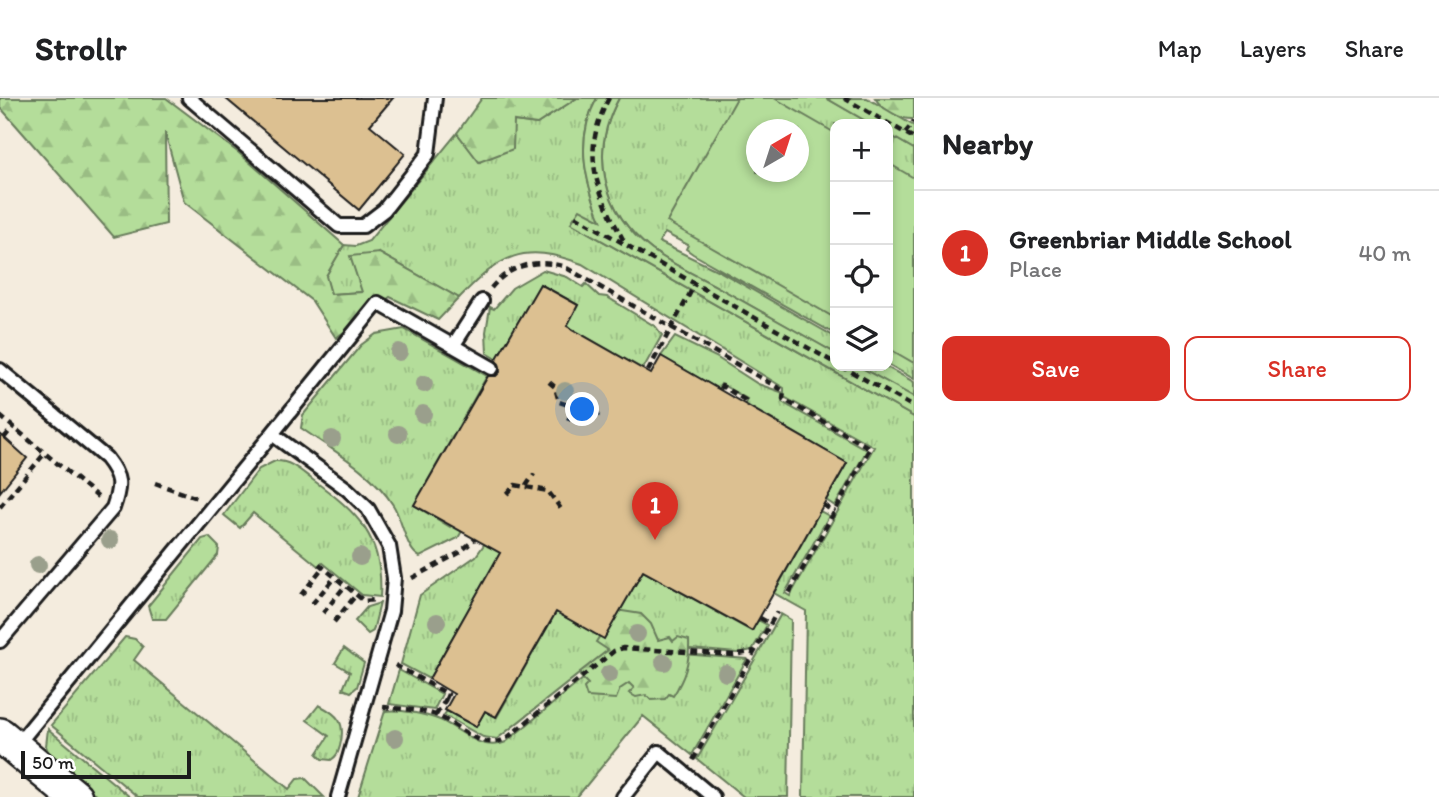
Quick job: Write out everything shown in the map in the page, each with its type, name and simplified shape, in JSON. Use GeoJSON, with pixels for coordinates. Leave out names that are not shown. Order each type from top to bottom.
{"type":"FeatureCollection","features":[{"type":"Feature","properties":{"kind":"street"},"geometry":{"type":"LineString","coordinates":[[8,741],[75,797]]}},
{"type":"Feature","properties":{"kind":"lane"},"geometry":{"type":"LineString","coordinates":[[189,98],[339,226],[363,226],[384,209],[428,154],[435,98]]}},
{"type":"Feature","properties":{"kind":"lane"},"geometry":{"type":"LineString","coordinates":[[453,346],[482,301]]}},
{"type":"Feature","properties":{"kind":"lane"},"geometry":{"type":"LineString","coordinates":[[8,741],[272,434],[378,303],[492,368]]}},
{"type":"Feature","properties":{"kind":"lane"},"geometry":{"type":"LineString","coordinates":[[0,370],[106,458],[120,475],[120,488],[113,509],[0,641]]}},
{"type":"Feature","properties":{"kind":"lane"},"geometry":{"type":"LineString","coordinates":[[272,434],[347,489],[368,509],[389,546],[394,578],[391,611],[338,797]]}},
{"type":"Feature","properties":{"kind":"lane"},"geometry":{"type":"LineString","coordinates":[[623,797],[659,752],[713,797]]}},
{"type":"Feature","properties":{"kind":"path"},"geometry":{"type":"LineString","coordinates":[[608,98],[593,133],[593,160],[597,187],[625,244]]}},
{"type":"Feature","properties":{"kind":"path"},"geometry":{"type":"LineString","coordinates":[[845,98],[914,138]]}},
{"type":"Feature","properties":{"kind":"path"},"geometry":{"type":"LineString","coordinates":[[905,133],[914,122]]}},
{"type":"Feature","properties":{"kind":"path"},"geometry":{"type":"LineString","coordinates":[[576,216],[830,360]]}},
{"type":"Feature","properties":{"kind":"path"},"geometry":{"type":"LineString","coordinates":[[482,301],[494,285],[511,272],[533,262],[547,262],[595,282],[784,391],[783,399],[870,448],[788,595]]}},
{"type":"Feature","properties":{"kind":"path"},"geometry":{"type":"LineString","coordinates":[[648,371],[695,284]]}},
{"type":"Feature","properties":{"kind":"path"},"geometry":{"type":"LineString","coordinates":[[850,371],[914,407]]}},
{"type":"Feature","properties":{"kind":"path"},"geometry":{"type":"LineString","coordinates":[[549,382],[555,387],[559,402],[600,415]]}},
{"type":"Feature","properties":{"kind":"path"},"geometry":{"type":"LineString","coordinates":[[720,389],[722,386],[745,400],[744,403]]}},
{"type":"Feature","properties":{"kind":"path"},"geometry":{"type":"LineString","coordinates":[[568,420],[576,407]]}},
{"type":"Feature","properties":{"kind":"path"},"geometry":{"type":"LineString","coordinates":[[0,416],[100,499]]}},
{"type":"Feature","properties":{"kind":"path"},"geometry":{"type":"LineString","coordinates":[[4,438],[13,426]]}},
{"type":"Feature","properties":{"kind":"path"},"geometry":{"type":"LineString","coordinates":[[0,507],[45,453]]}},
{"type":"Feature","properties":{"kind":"path"},"geometry":{"type":"LineString","coordinates":[[526,486],[534,474]]}},
{"type":"Feature","properties":{"kind":"path"},"geometry":{"type":"LineString","coordinates":[[155,483],[202,500]]}},
{"type":"Feature","properties":{"kind":"path"},"geometry":{"type":"LineString","coordinates":[[507,494],[514,485],[548,491],[561,509]]}},
{"type":"Feature","properties":{"kind":"path"},"geometry":{"type":"LineString","coordinates":[[823,505],[835,512]]}},
{"type":"Feature","properties":{"kind":"path"},"geometry":{"type":"LineString","coordinates":[[412,578],[459,553],[475,539]]}},
{"type":"Feature","properties":{"kind":"path"},"geometry":{"type":"LineString","coordinates":[[301,595],[321,566],[364,601],[380,600]]}},
{"type":"Feature","properties":{"kind":"path"},"geometry":{"type":"LineString","coordinates":[[313,604],[335,577]]}},
{"type":"Feature","properties":{"kind":"path"},"geometry":{"type":"LineString","coordinates":[[323,613],[345,586]]}},
{"type":"Feature","properties":{"kind":"path"},"geometry":{"type":"LineString","coordinates":[[334,622],[356,595]]}},
{"type":"Feature","properties":{"kind":"path"},"geometry":{"type":"LineString","coordinates":[[685,774],[778,612]]}},
{"type":"Feature","properties":{"kind":"path"},"geometry":{"type":"LineString","coordinates":[[760,618],[771,624]]}},
{"type":"Feature","properties":{"kind":"path"},"geometry":{"type":"LineString","coordinates":[[383,706],[436,715],[482,740],[495,743],[508,737],[614,651],[631,647],[734,655],[755,651]]}},
{"type":"Feature","properties":{"kind":"path"},"geometry":{"type":"LineString","coordinates":[[395,665],[448,694],[448,700],[436,715]]}},
{"type":"Feature","properties":{"kind":"green space"},"geometry":{"type":"Polygon","coordinates":[[[0,98],[166,98],[239,153],[344,245],[326,276],[331,294],[362,292],[350,256],[379,253],[459,298],[438,320],[390,297],[336,338],[312,301],[184,202],[165,132],[166,224],[114,237],[0,107],[0,98]]]}},
{"type":"Feature","properties":{"kind":"green space"},"geometry":{"type":"Polygon","coordinates":[[[482,98],[577,98],[537,124],[514,121],[513,149],[479,162],[457,133],[482,98]]]}},
{"type":"Feature","properties":{"kind":"green space"},"geometry":{"type":"Polygon","coordinates":[[[577,98],[597,98],[586,129],[584,159],[602,221],[575,216],[571,223],[914,417],[914,797],[803,797],[806,611],[774,593],[820,511],[829,516],[785,593],[790,596],[874,447],[784,397],[782,402],[867,450],[835,506],[826,500],[847,463],[745,404],[747,399],[721,384],[718,389],[661,356],[675,337],[716,357],[758,384],[784,393],[784,388],[582,264],[561,257],[528,254],[513,257],[487,272],[459,298],[379,253],[362,292],[331,294],[325,276],[344,245],[356,246],[369,241],[457,133],[480,162],[514,121],[537,124],[577,98]]]}},
{"type":"Feature","properties":{"kind":"green space"},"geometry":{"type":"Polygon","coordinates":[[[597,98],[619,98],[604,139],[603,160],[612,199],[635,235],[669,261],[830,350],[830,369],[571,223],[580,209],[601,220],[590,189],[584,159],[590,113],[597,98]]]}},
{"type":"Feature","properties":{"kind":"green space"},"geometry":{"type":"Polygon","coordinates":[[[619,98],[826,98],[862,119],[830,119],[830,331],[693,254],[686,249],[688,245],[665,233],[659,242],[719,271],[830,334],[830,350],[669,261],[635,235],[612,199],[603,160],[604,139],[619,98]]]}},
{"type":"Feature","properties":{"kind":"green space"},"geometry":{"type":"Polygon","coordinates":[[[737,98],[774,98],[830,130],[830,315],[667,222],[737,98]]]}},
{"type":"Feature","properties":{"kind":"green space"},"geometry":{"type":"Polygon","coordinates":[[[826,98],[867,98],[914,126],[914,149],[893,137],[893,119],[862,119],[826,98]]]}},
{"type":"Feature","properties":{"kind":"green space"},"geometry":{"type":"Polygon","coordinates":[[[875,98],[914,98],[914,119],[893,114],[875,98]]]}},
{"type":"Feature","properties":{"kind":"green space"},"geometry":{"type":"Polygon","coordinates":[[[893,137],[914,149],[914,379],[893,367],[893,137]]]}},
{"type":"Feature","properties":{"kind":"green space"},"geometry":{"type":"Polygon","coordinates":[[[893,166],[914,178],[914,363],[893,351],[893,166]]]}},
{"type":"Feature","properties":{"kind":"green space"},"geometry":{"type":"Polygon","coordinates":[[[543,270],[567,277],[583,287],[586,284],[599,296],[607,297],[656,327],[662,335],[643,369],[567,326],[578,305],[540,284],[497,359],[487,353],[486,332],[490,307],[494,309],[512,288],[543,270]]]}},
{"type":"Feature","properties":{"kind":"green space"},"geometry":{"type":"Polygon","coordinates":[[[404,329],[487,376],[414,505],[450,527],[457,517],[471,516],[458,538],[420,557],[411,548],[393,505],[374,482],[351,462],[301,428],[303,415],[361,345],[376,334],[404,329]]]}},
{"type":"Feature","properties":{"kind":"green space"},"geometry":{"type":"Polygon","coordinates":[[[893,370],[914,382],[914,397],[867,371],[893,370]]]}},
{"type":"Feature","properties":{"kind":"green space"},"geometry":{"type":"Polygon","coordinates":[[[833,371],[867,371],[914,397],[914,417],[833,371]]]}},
{"type":"Feature","properties":{"kind":"green space"},"geometry":{"type":"Polygon","coordinates":[[[275,461],[286,462],[300,470],[343,504],[365,528],[378,558],[380,597],[362,595],[322,562],[318,566],[253,513],[240,528],[224,515],[259,469],[275,461]]]}},
{"type":"Feature","properties":{"kind":"green space"},"geometry":{"type":"Polygon","coordinates":[[[495,529],[509,538],[429,679],[401,664],[420,595],[476,556],[495,529]]]}},
{"type":"Feature","properties":{"kind":"green space"},"geometry":{"type":"Polygon","coordinates":[[[209,537],[219,547],[218,555],[166,619],[152,619],[148,606],[202,539],[209,537]]]}},
{"type":"Feature","properties":{"kind":"green space"},"geometry":{"type":"Polygon","coordinates":[[[643,571],[751,631],[758,620],[767,625],[752,650],[737,653],[632,644],[608,651],[497,739],[483,737],[444,715],[447,711],[476,727],[485,711],[497,717],[556,612],[604,639],[643,571]]]}},
{"type":"Feature","properties":{"kind":"green space"},"geometry":{"type":"Polygon","coordinates":[[[380,603],[373,631],[368,634],[355,621],[367,607],[380,603]]]}},
{"type":"Feature","properties":{"kind":"green space"},"geometry":{"type":"Polygon","coordinates":[[[616,610],[641,614],[651,624],[658,640],[670,637],[673,641],[678,637],[689,640],[685,670],[673,696],[669,694],[665,699],[651,700],[646,695],[636,697],[629,693],[634,688],[629,683],[620,689],[616,699],[587,697],[584,688],[588,684],[580,676],[580,672],[608,650],[596,642],[616,610]]]}},
{"type":"Feature","properties":{"kind":"green space"},"geometry":{"type":"Polygon","coordinates":[[[781,614],[791,620],[788,797],[744,797],[697,759],[781,614]]]}},
{"type":"Feature","properties":{"kind":"green space"},"geometry":{"type":"Polygon","coordinates":[[[125,637],[135,639],[143,647],[134,660],[289,789],[297,779],[305,778],[324,797],[138,797],[51,725],[125,637]]]}},
{"type":"Feature","properties":{"kind":"green space"},"geometry":{"type":"Polygon","coordinates":[[[344,648],[364,663],[357,687],[351,692],[343,689],[350,672],[335,663],[344,648]]]}},
{"type":"Feature","properties":{"kind":"green space"},"geometry":{"type":"Polygon","coordinates":[[[643,651],[747,659],[692,755],[643,716],[577,797],[358,797],[385,711],[405,711],[427,716],[440,720],[480,742],[497,745],[506,742],[605,661],[643,651]]]}},
{"type":"Feature","properties":{"kind":"green space"},"geometry":{"type":"Polygon","coordinates":[[[399,670],[442,694],[434,710],[389,704],[399,670]]]}},
{"type":"Feature","properties":{"kind":"green space"},"geometry":{"type":"Polygon","coordinates":[[[319,705],[332,712],[341,726],[342,738],[336,756],[331,760],[322,759],[317,754],[329,736],[307,720],[319,705]]]}},
{"type":"Feature","properties":{"kind":"green space"},"geometry":{"type":"Polygon","coordinates":[[[48,729],[130,797],[98,797],[50,757],[46,746],[48,729]]]}},
{"type":"Feature","properties":{"kind":"building"},"geometry":{"type":"Polygon","coordinates":[[[225,98],[393,98],[370,125],[405,154],[359,210],[225,98]]]}},
{"type":"Feature","properties":{"kind":"building"},"geometry":{"type":"Polygon","coordinates":[[[540,284],[578,305],[567,326],[651,374],[661,356],[847,463],[752,631],[643,571],[604,639],[556,612],[496,717],[485,711],[476,727],[445,710],[454,694],[429,679],[500,553],[414,505],[488,376],[496,376],[500,372],[496,360],[540,284]]]}},
{"type":"Feature","properties":{"kind":"building"},"geometry":{"type":"Polygon","coordinates":[[[0,434],[27,458],[0,492],[0,434]]]}},
{"type":"Feature","properties":{"kind":"place","name":"Greenbriar Middle School"},"geometry":{"type":"Point","coordinates":[655,540]}}]}
